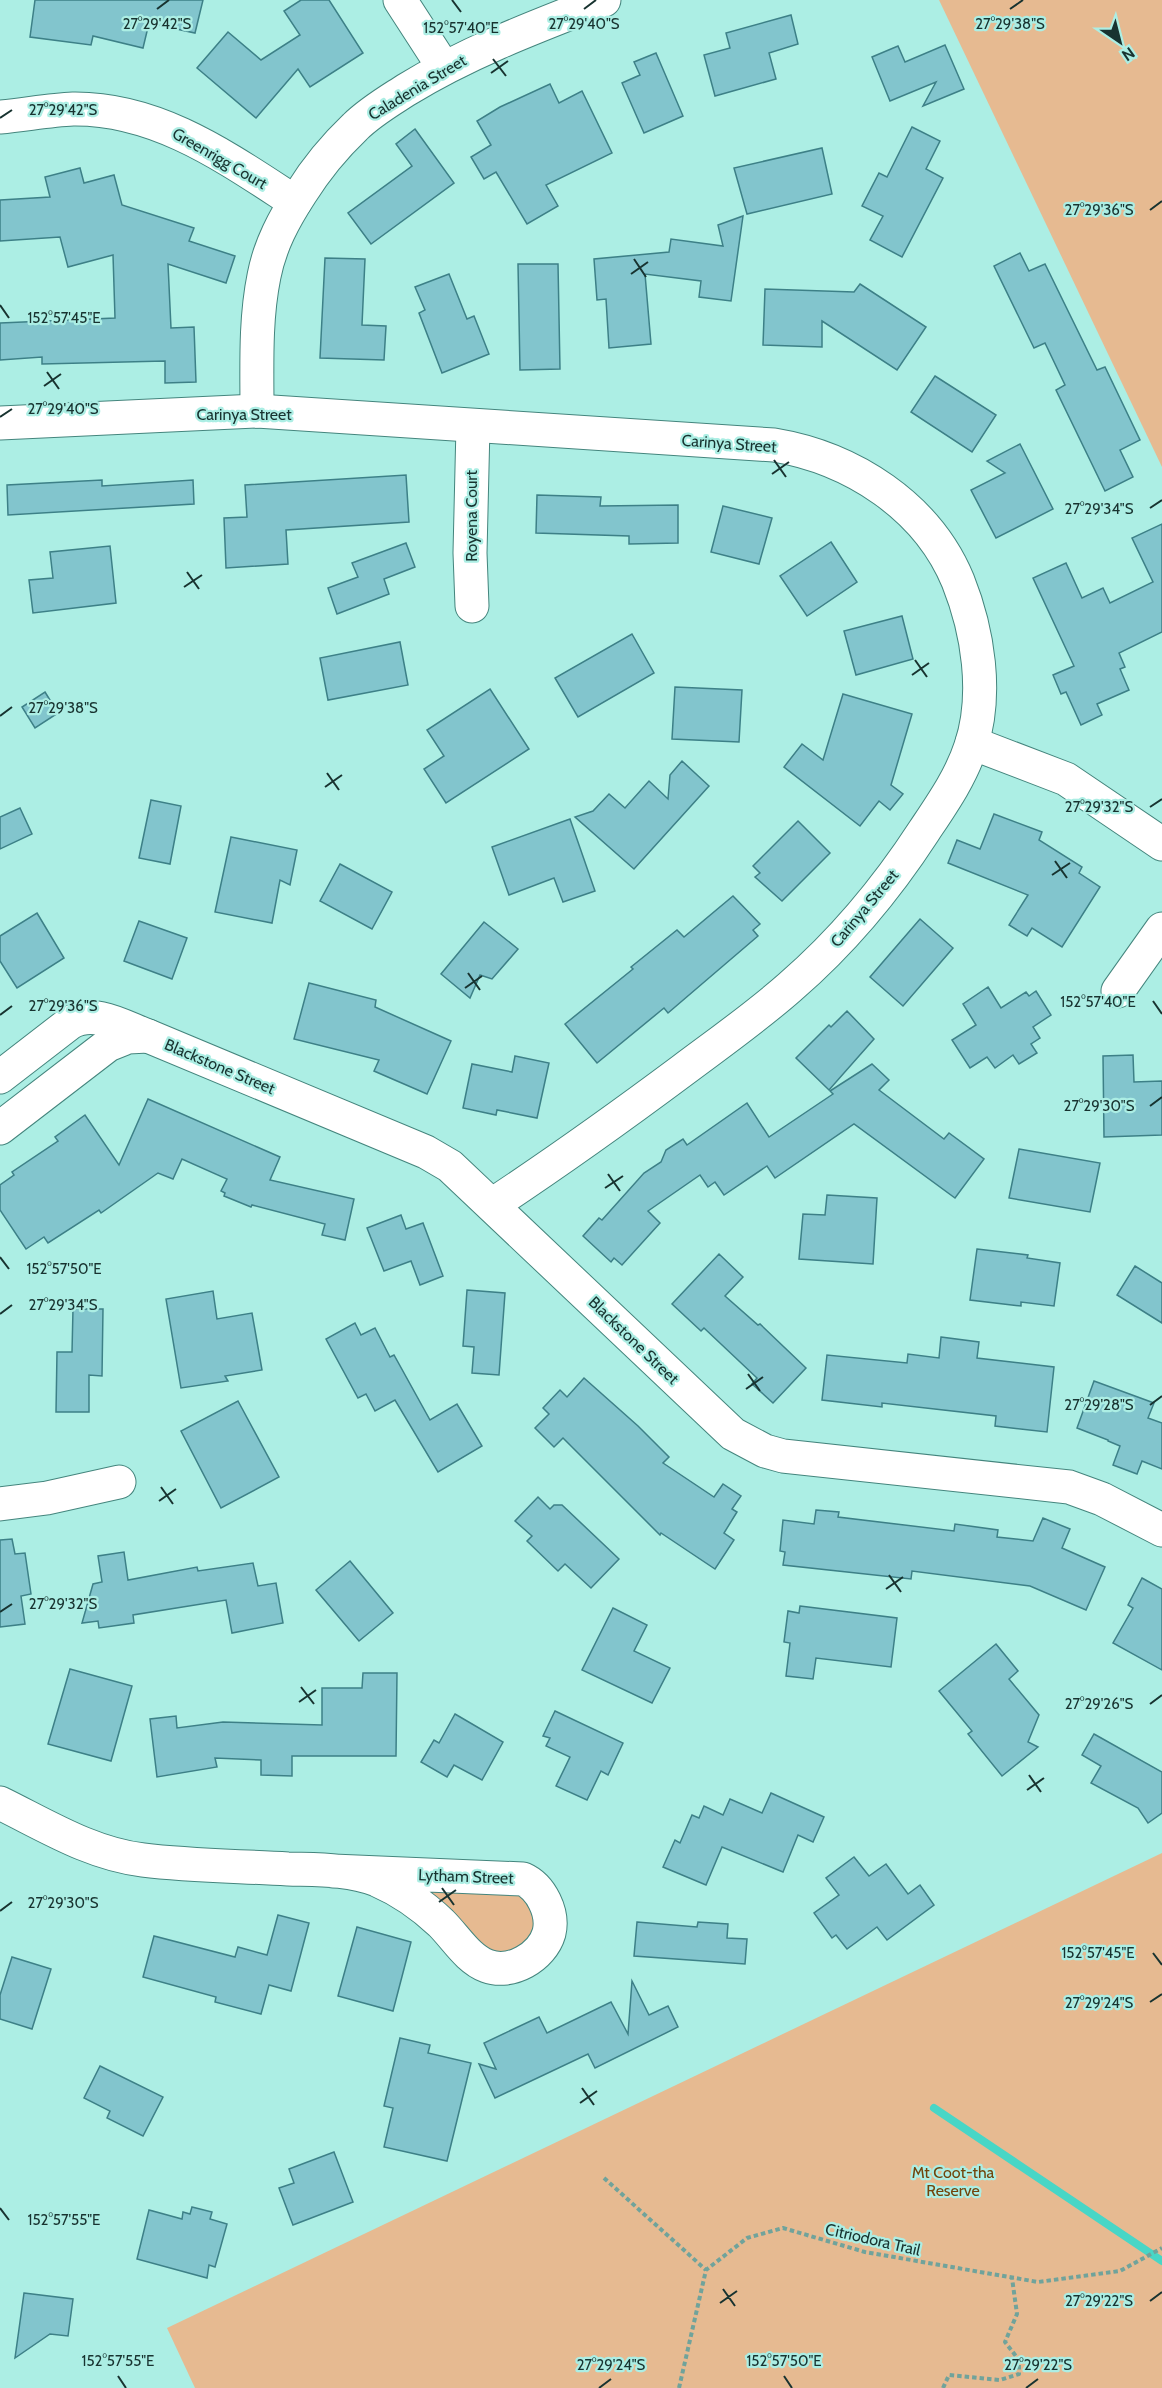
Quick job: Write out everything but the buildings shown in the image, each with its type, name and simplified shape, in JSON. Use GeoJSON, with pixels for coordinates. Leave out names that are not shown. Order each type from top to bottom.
{"type":"FeatureCollection","features":[{"type":"Feature","properties":{"kind":"street"},"geometry":{"type":"LineString","coordinates":[[400,0],[444,68]]}},
{"type":"Feature","properties":{"kind":"street","name":"Caladenia Street"},"geometry":{"type":"LineString","coordinates":[[257,411],[258,311],[264,274],[273,243],[286,215],[333,148],[357,125],[387,102],[444,68],[604,0]]}},
{"type":"Feature","properties":{"kind":"street","name":"Greenrigg Court"},"geometry":{"type":"LineString","coordinates":[[0,117],[73,109],[132,116],[161,125],[193,139],[295,202]]}},
{"type":"Feature","properties":{"kind":"street","name":"Carinya Street"},"geometry":{"type":"LineString","coordinates":[[0,423],[257,411],[774,445],[826,457],[882,488],[923,526],[941,549],[965,600],[978,669],[979,692],[972,743],[965,763],[951,791],[918,840],[884,889],[832,947],[790,987],[746,1023],[605,1128],[492,1205]]}},
{"type":"Feature","properties":{"kind":"street","name":"Royena Court"},"geometry":{"type":"LineString","coordinates":[[472,606],[473,426]]}},
{"type":"Feature","properties":{"kind":"street"},"geometry":{"type":"LineString","coordinates":[[972,743],[1066,778],[1162,844]]}},
{"type":"Feature","properties":{"kind":"street"},"geometry":{"type":"LineString","coordinates":[[1118,991],[1162,929]]}},
{"type":"Feature","properties":{"kind":"street","name":"Blackstone Street"},"geometry":{"type":"LineString","coordinates":[[0,1077],[70,1023],[81,1018],[101,1018],[426,1152],[450,1166],[733,1434],[751,1446],[783,1456],[1069,1487],[1102,1499],[1162,1530]]}},
{"type":"Feature","properties":{"kind":"street","name":"Blackstone Street"},"geometry":{"type":"LineString","coordinates":[[0,1128],[108,1045],[128,1037],[147,1036]]}},
{"type":"Feature","properties":{"kind":"street"},"geometry":{"type":"LineString","coordinates":[[0,1504],[47,1498],[118,1482]]}},
{"type":"Feature","properties":{"kind":"street","name":"Lytham Street"},"geometry":{"type":"LineString","coordinates":[[0,1803],[82,1843],[120,1856],[161,1862],[523,1879],[532,1884],[543,1899],[549,1919],[548,1935],[539,1950],[529,1960],[509,1967],[487,1966],[471,1956],[431,1914],[399,1892],[368,1877],[333,1871]]}},
{"type":"Feature","properties":{"kind":"path"},"geometry":{"type":"LineString","coordinates":[[604,2178],[706,2270],[679,2388]]}},
{"type":"Feature","properties":{"kind":"path","name":"Citriodora Trail"},"geometry":{"type":"LineString","coordinates":[[706,2270],[747,2238],[783,2228],[865,2252],[1038,2282],[1120,2271],[1162,2248]]}},
{"type":"Feature","properties":{"kind":"path"},"geometry":{"type":"LineString","coordinates":[[943,2388],[949,2375],[1000,2380],[1019,2374],[1019,2360],[1005,2342],[1017,2314],[1012,2278]]}},
{"type":"Feature","properties":{"kind":"green space"},"geometry":{"type":"Polygon","coordinates":[[[939,0],[1162,0],[1162,467],[939,0]]]}},
{"type":"Feature","properties":{"kind":"green space","name":"Mt Coot-tha Reserve"},"geometry":{"type":"Polygon","coordinates":[[[1162,1853],[1162,2388],[195,2388],[167,2328],[1162,1853]]]}},
{"type":"Feature","properties":{"kind":"green space"},"geometry":{"type":"Polygon","coordinates":[[[430,1890],[504,1891],[522,1896],[531,1905],[534,1915],[529,1936],[511,1951],[500,1953],[488,1950],[429,1892],[430,1890]]]}},
{"type":"Feature","properties":{"kind":"waterway"},"geometry":{"type":"LineString","coordinates":[[934,2108],[1162,2261]]}}]}
